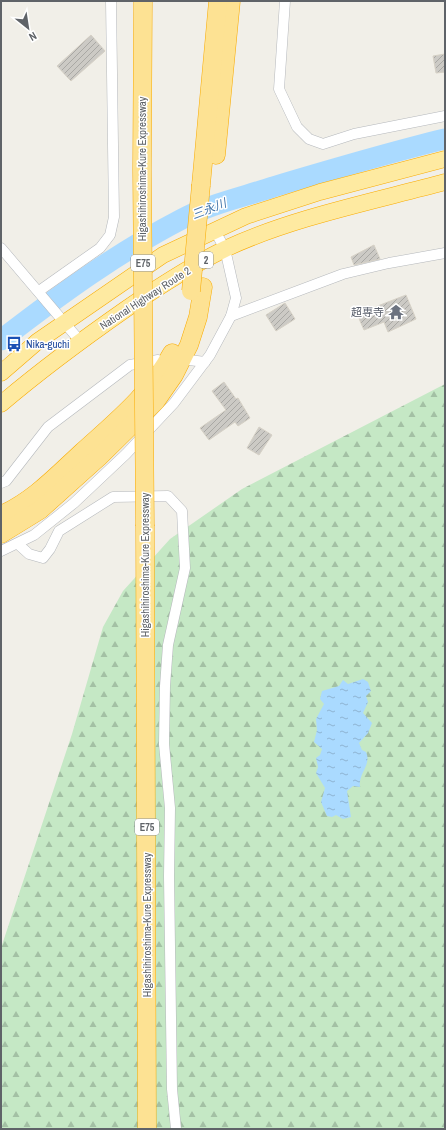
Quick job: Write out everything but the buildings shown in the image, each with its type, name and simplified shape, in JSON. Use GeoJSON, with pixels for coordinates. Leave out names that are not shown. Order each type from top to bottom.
{"type":"FeatureCollection","features":[{"type":"Feature","properties":{"kind":"highway","name":"Higashihiroshima-Kure Expressway"},"geometry":{"type":"LineString","coordinates":[[143,1],[142,177],[147,1129]]}},
{"type":"Feature","properties":{"kind":"highway"},"geometry":{"type":"LineString","coordinates":[[208,183],[218,1]]}},
{"type":"Feature","properties":{"kind":"highway"},"geometry":{"type":"LineString","coordinates":[[1,534],[40,510],[99,457],[156,401],[174,375],[190,345],[198,317],[197,289],[208,183],[231,1]]}},
{"type":"Feature","properties":{"kind":"highway","name":"2"},"geometry":{"type":"LineString","coordinates":[[1,373],[38,341],[163,255],[246,216],[320,192],[445,159]]}},
{"type":"Feature","properties":{"kind":"highway","name":"National Highway Route 2"},"geometry":{"type":"LineString","coordinates":[[1,404],[80,341],[170,279],[225,249],[281,228],[445,182]]}},
{"type":"Feature","properties":{"kind":"highway"},"geometry":{"type":"LineString","coordinates":[[1,515],[12,510],[31,497],[52,480],[132,406],[165,366],[179,339],[197,289]]}},
{"type":"Feature","properties":{"kind":"street"},"geometry":{"type":"LineString","coordinates":[[39,291],[100,248],[110,235],[114,217],[111,1]]}},
{"type":"Feature","properties":{"kind":"street"},"geometry":{"type":"LineString","coordinates":[[285,1],[279,89],[298,127],[310,138],[323,144],[354,134],[445,116]]}},
{"type":"Feature","properties":{"kind":"street"},"geometry":{"type":"LineString","coordinates":[[1,551],[34,535],[74,503],[126,454],[174,404],[206,362],[231,316],[236,298],[225,249],[215,231]]}},
{"type":"Feature","properties":{"kind":"street"},"geometry":{"type":"LineString","coordinates":[[1,248],[80,341]]}},
{"type":"Feature","properties":{"kind":"street"},"geometry":{"type":"LineString","coordinates":[[231,316],[343,274],[388,263],[445,253]]}},
{"type":"Feature","properties":{"kind":"street"},"geometry":{"type":"LineString","coordinates":[[1,483],[6,481],[48,427],[53,423],[130,365],[158,360]]}},
{"type":"Feature","properties":{"kind":"street"},"geometry":{"type":"LineString","coordinates":[[189,360],[206,362]]}},
{"type":"Feature","properties":{"kind":"street"},"geometry":{"type":"LineString","coordinates":[[18,544],[29,554],[43,558],[50,549],[59,531],[113,497],[168,496],[182,511],[185,568],[168,645],[164,686],[164,744],[170,808],[168,876],[172,1089],[176,1129]]}},
{"type":"Feature","properties":{"kind":"green space"},"geometry":{"type":"Polygon","coordinates":[[[445,384],[445,1129],[1,1129],[1,948],[72,734],[103,627],[123,591],[170,539],[242,489],[445,384]]]}},
{"type":"Feature","properties":{"kind":"water"},"geometry":{"type":"Polygon","coordinates":[[[363,679],[368,682],[371,691],[366,696],[368,702],[363,713],[372,723],[368,733],[359,743],[362,750],[366,752],[366,765],[361,777],[360,787],[353,786],[347,791],[351,817],[343,819],[336,815],[332,817],[327,816],[321,802],[325,788],[316,773],[318,767],[316,758],[320,755],[322,749],[314,742],[317,730],[316,719],[324,704],[320,699],[322,691],[339,686],[343,680],[348,684],[363,679]]]}},
{"type":"Feature","properties":{"kind":"waterway","name":"三永川"},"geometry":{"type":"LineString","coordinates":[[1,340],[66,291],[112,260],[158,232],[204,209],[380,156],[445,139]]}},
{"type":"Feature","properties":{"kind":"place","name":"超専寺"},"geometry":{"type":"Point","coordinates":[396,312]}},
{"type":"Feature","properties":{"kind":"place","name":"Nika-guchi"},"geometry":{"type":"Point","coordinates":[14,344]}}]}
